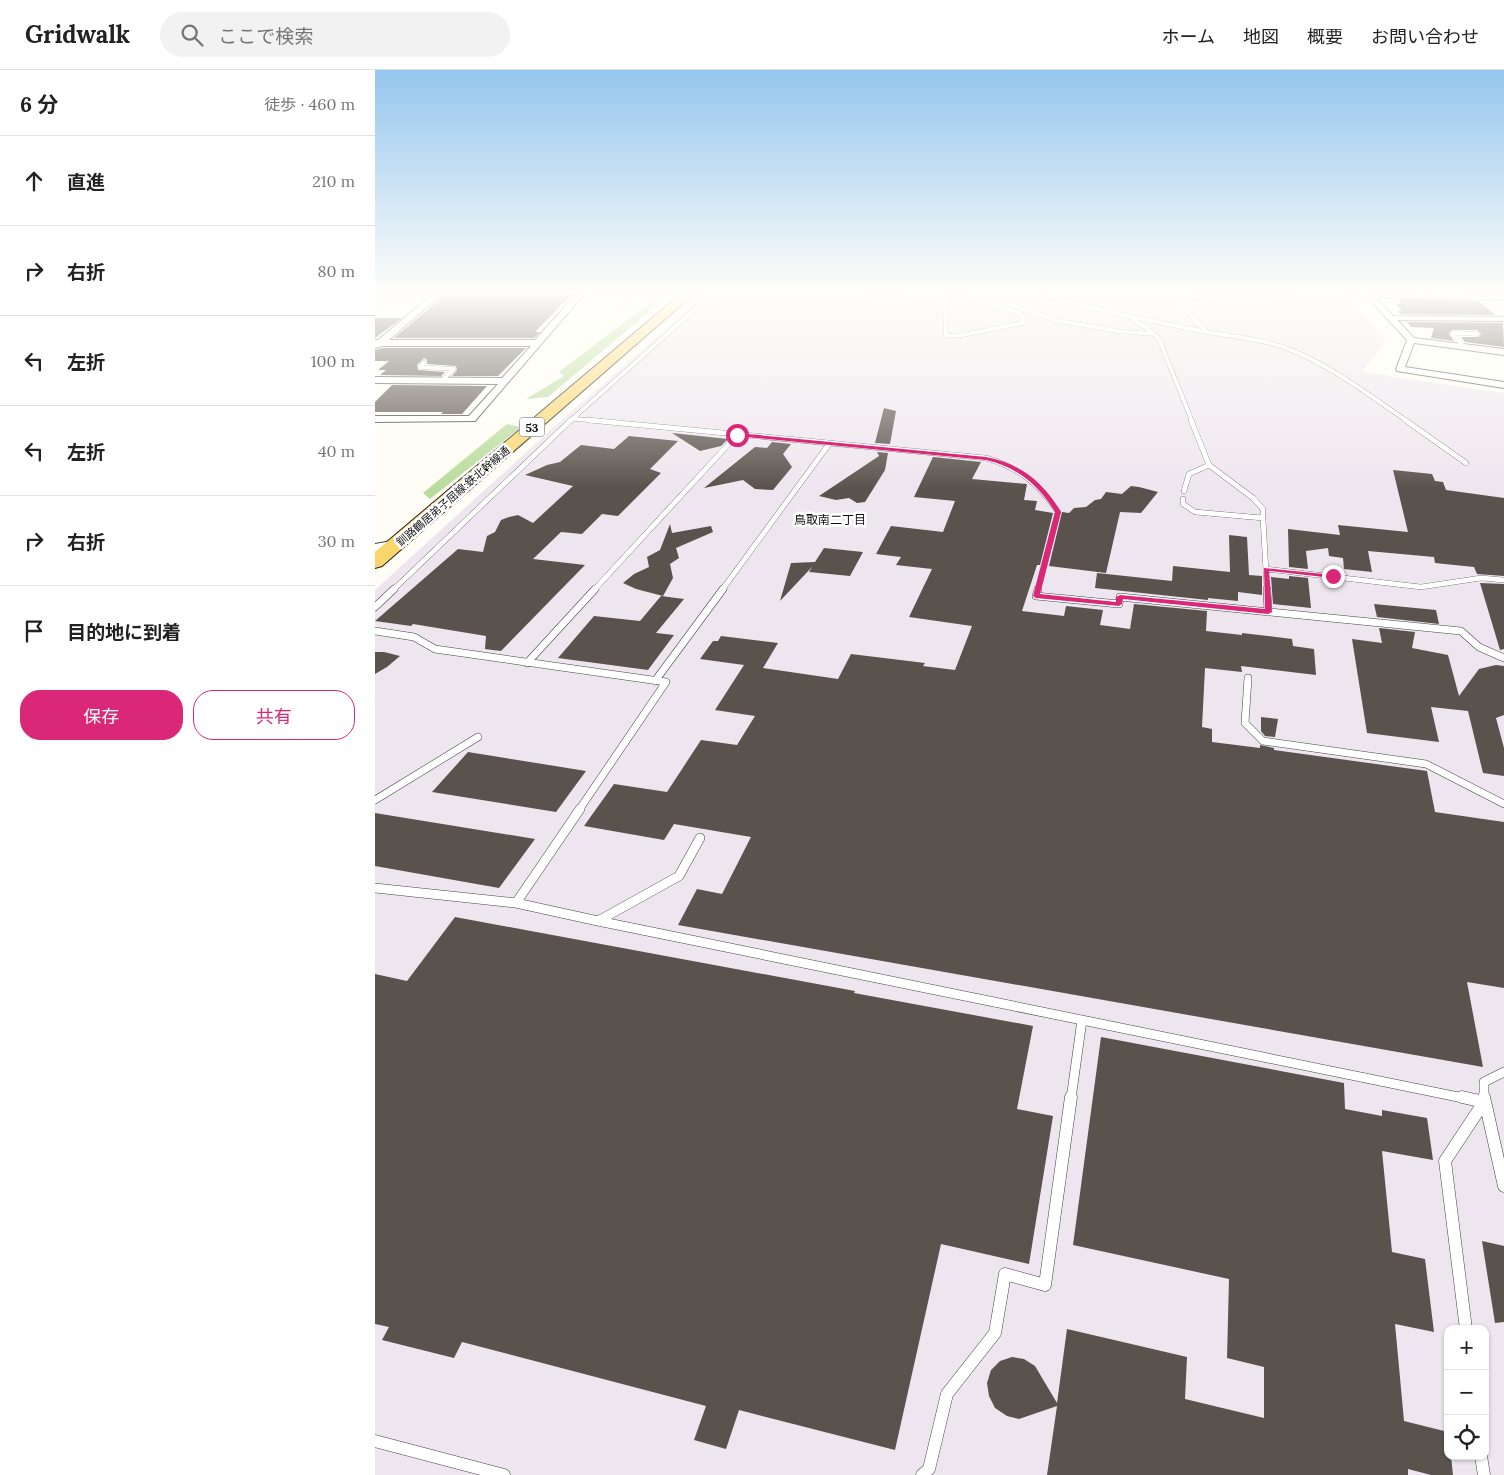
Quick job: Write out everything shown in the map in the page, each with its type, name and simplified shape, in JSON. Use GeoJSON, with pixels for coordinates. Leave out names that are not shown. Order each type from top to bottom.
{"type":"FeatureCollection","features":[{"type":"Feature","properties":{"kind":"main road","name":"釧路鶴居弟子屈線:鉄北幹線通"},"geometry":{"type":"LineString","coordinates":[[375,562],[614,358]]}},
{"type":"Feature","properties":{"kind":"street"},"geometry":{"type":"LineString","coordinates":[[375,419],[472,419],[524,358]]}},
{"type":"Feature","properties":{"kind":"street"},"geometry":{"type":"LineString","coordinates":[[1404,358],[1400,369],[1504,385]]}},
{"type":"Feature","properties":{"kind":"street"},"geometry":{"type":"LineString","coordinates":[[375,380],[505,380]]}},
{"type":"Feature","properties":{"kind":"street"},"geometry":{"type":"LineString","coordinates":[[375,548],[397,544]]}},
{"type":"Feature","properties":{"kind":"lane"},"geometry":{"type":"LineString","coordinates":[[375,608],[642,358]]}},
{"type":"Feature","properties":{"kind":"lane"},"geometry":{"type":"LineString","coordinates":[[1166,358],[1209,466],[1253,498],[1263,509],[1268,612]]}},
{"type":"Feature","properties":{"kind":"lane"},"geometry":{"type":"LineString","coordinates":[[1307,358],[1352,383],[1466,463]]}},
{"type":"Feature","properties":{"kind":"lane"},"geometry":{"type":"LineString","coordinates":[[424,362],[420,366],[454,369],[443,380]]}},
{"type":"Feature","properties":{"kind":"lane"},"geometry":{"type":"LineString","coordinates":[[575,419],[986,458],[1005,462],[1021,471],[1048,496],[1058,512],[1036,596],[1119,604],[1120,597],[1461,631],[1479,647],[1504,658]]}},
{"type":"Feature","properties":{"kind":"lane"},"geometry":{"type":"LineString","coordinates":[[527,664],[737,435]]}},
{"type":"Feature","properties":{"kind":"lane"},"geometry":{"type":"LineString","coordinates":[[655,681],[829,444]]}},
{"type":"Feature","properties":{"kind":"lane"},"geometry":{"type":"LineString","coordinates":[[1184,490],[1189,474],[1209,466]]}},
{"type":"Feature","properties":{"kind":"lane"},"geometry":{"type":"LineString","coordinates":[[1183,499],[1183,504],[1195,512],[1263,518]]}},
{"type":"Feature","properties":{"kind":"lane"},"geometry":{"type":"LineString","coordinates":[[1266,569],[1421,587],[1481,578],[1504,580]]}},
{"type":"Feature","properties":{"kind":"lane"},"geometry":{"type":"LineString","coordinates":[[375,631],[415,637],[435,650],[666,682],[516,903]]}},
{"type":"Feature","properties":{"kind":"lane"},"geometry":{"type":"LineString","coordinates":[[1249,678],[1245,723],[1263,741],[1426,764],[1504,804]]}},
{"type":"Feature","properties":{"kind":"lane"},"geometry":{"type":"LineString","coordinates":[[375,800],[478,737]]}},
{"type":"Feature","properties":{"kind":"lane"},"geometry":{"type":"LineString","coordinates":[[598,921],[679,876],[700,838]]}},
{"type":"Feature","properties":{"kind":"lane"},"geometry":{"type":"LineString","coordinates":[[375,888],[516,903],[1484,1102]]}},
{"type":"Feature","properties":{"kind":"lane"},"geometry":{"type":"LineString","coordinates":[[922,1475],[929,1469],[947,1394],[995,1333],[1005,1274],[1045,1285],[1082,1020]]}},
{"type":"Feature","properties":{"kind":"lane"},"geometry":{"type":"LineString","coordinates":[[1504,1072],[1484,1082],[1484,1102],[1504,1185]]}},
{"type":"Feature","properties":{"kind":"lane"},"geometry":{"type":"LineString","coordinates":[[1466,1325],[1445,1161],[1484,1102]]}},
{"type":"Feature","properties":{"kind":"lane"},"geometry":{"type":"LineString","coordinates":[[375,1441],[504,1475]]}},
{"type":"Feature","properties":{"kind":"lane"},"geometry":{"type":"LineString","coordinates":[[1482,1460],[1484,1475]]}},
{"type":"Feature","properties":{"kind":"shaded area"},"geometry":{"type":"Polygon","coordinates":[[[633,358],[1373,358],[1362,372],[1504,393],[1504,1475],[375,1475],[375,590],[633,358]]]}},
{"type":"Feature","properties":{"kind":"green space"},"geometry":{"type":"Polygon","coordinates":[[[578,358],[595,358],[548,397],[526,399],[564,376],[559,372],[578,358]]]}},
{"type":"Feature","properties":{"kind":"green space"},"geometry":{"type":"Polygon","coordinates":[[[507,424],[521,427],[430,499],[423,493],[507,424]]]}},
{"type":"Feature","properties":{"kind":"building"},"geometry":{"type":"Polygon","coordinates":[[[375,358],[516,358],[498,376],[452,376],[457,370],[456,366],[427,364],[427,360],[424,358],[417,365],[418,370],[445,372],[441,376],[380,375],[386,370],[378,370],[389,361],[375,361],[375,358]]]}},
{"type":"Feature","properties":{"kind":"building"},"geometry":{"type":"Polygon","coordinates":[[[392,385],[487,386],[462,414],[441,414],[443,412],[375,412],[375,402],[392,385]]]}},
{"type":"Feature","properties":{"kind":"building"},"geometry":{"type":"Polygon","coordinates":[[[884,408],[896,411],[890,444],[875,443],[884,408]]]}},
{"type":"Feature","properties":{"kind":"building"},"geometry":{"type":"Polygon","coordinates":[[[672,433],[728,439],[721,446],[700,451],[672,433]]]}},
{"type":"Feature","properties":{"kind":"building"},"geometry":{"type":"Polygon","coordinates":[[[629,436],[678,441],[650,469],[661,473],[618,516],[602,514],[582,534],[561,532],[533,559],[585,565],[501,651],[485,649],[486,636],[413,624],[411,626],[375,621],[458,549],[483,552],[487,536],[495,532],[501,520],[518,515],[533,523],[573,486],[525,475],[547,465],[560,462],[581,445],[614,449],[629,436]]]}},
{"type":"Feature","properties":{"kind":"building"},"geometry":{"type":"Polygon","coordinates":[[[772,442],[791,444],[783,454],[792,467],[773,490],[755,489],[743,480],[704,488],[755,447],[767,448],[772,442]]]}},
{"type":"Feature","properties":{"kind":"building"},"geometry":{"type":"Polygon","coordinates":[[[877,452],[888,453],[885,470],[865,502],[857,503],[849,498],[836,500],[819,496],[879,456],[877,452]]]}},
{"type":"Feature","properties":{"kind":"building"},"geometry":{"type":"Polygon","coordinates":[[[933,457],[981,462],[972,479],[1027,484],[1024,500],[1037,501],[1035,510],[1053,513],[1040,565],[1037,565],[1022,611],[1064,616],[1066,606],[1103,610],[1100,625],[1130,629],[1134,604],[1207,611],[1206,631],[1292,639],[1293,646],[1314,649],[1316,675],[1241,666],[1242,672],[1205,668],[1202,727],[1212,729],[1212,742],[1260,748],[1260,745],[1274,748],[1274,750],[1427,771],[1435,812],[1504,822],[1504,988],[1467,982],[1483,1067],[678,925],[697,889],[722,894],[751,837],[674,824],[664,840],[584,826],[614,784],[667,792],[701,740],[737,745],[755,716],[715,710],[744,665],[700,659],[713,641],[718,641],[721,636],[778,643],[763,668],[838,679],[851,654],[925,663],[923,666],[955,670],[972,626],[909,617],[932,569],[896,565],[901,557],[876,554],[891,526],[943,532],[955,501],[914,497],[933,457]]]}},
{"type":"Feature","properties":{"kind":"building"},"geometry":{"type":"Polygon","coordinates":[[[1393,470],[1432,474],[1435,481],[1443,482],[1446,490],[1504,498],[1504,576],[1477,574],[1474,567],[1435,563],[1434,557],[1368,551],[1372,572],[1344,569],[1343,558],[1329,556],[1328,548],[1306,551],[1308,569],[1289,567],[1288,529],[1340,535],[1338,525],[1408,532],[1393,470]]]}},
{"type":"Feature","properties":{"kind":"building"},"geometry":{"type":"Polygon","coordinates":[[[1131,486],[1158,492],[1141,513],[1120,512],[1106,573],[1049,566],[1062,512],[1069,513],[1074,508],[1086,507],[1095,500],[1101,499],[1106,492],[1122,494],[1131,486]]]}},
{"type":"Feature","properties":{"kind":"building"},"geometry":{"type":"Polygon","coordinates":[[[670,524],[672,533],[711,526],[713,532],[676,548],[679,558],[670,564],[673,578],[663,596],[636,589],[623,583],[634,574],[649,567],[647,557],[660,550],[670,524]]]}},
{"type":"Feature","properties":{"kind":"building"},"geometry":{"type":"Polygon","coordinates":[[[1229,535],[1247,537],[1249,575],[1262,576],[1262,595],[1238,592],[1238,601],[1208,598],[1208,600],[1095,588],[1097,573],[1172,581],[1173,566],[1230,572],[1229,535]]]}},
{"type":"Feature","properties":{"kind":"building"},"geometry":{"type":"Polygon","coordinates":[[[824,548],[863,552],[850,576],[809,572],[812,567],[780,601],[791,563],[815,562],[824,548]]]}},
{"type":"Feature","properties":{"kind":"building"},"geometry":{"type":"Polygon","coordinates":[[[1289,576],[1308,578],[1311,608],[1273,604],[1271,577],[1289,579],[1289,576]]]}},
{"type":"Feature","properties":{"kind":"building"},"geometry":{"type":"Polygon","coordinates":[[[1480,583],[1504,584],[1504,649],[1500,650],[1480,583]]]}},
{"type":"Feature","properties":{"kind":"building"},"geometry":{"type":"Polygon","coordinates":[[[661,596],[684,599],[656,633],[674,635],[648,670],[558,658],[594,616],[640,621],[661,596]]]}},
{"type":"Feature","properties":{"kind":"building"},"geometry":{"type":"Polygon","coordinates":[[[1374,604],[1436,610],[1439,624],[1377,617],[1374,604]]]}},
{"type":"Feature","properties":{"kind":"building"},"geometry":{"type":"Polygon","coordinates":[[[1379,628],[1415,632],[1412,648],[1448,655],[1459,696],[1479,669],[1496,665],[1504,666],[1504,715],[1496,718],[1504,748],[1504,776],[1483,773],[1468,711],[1431,707],[1439,742],[1367,733],[1352,639],[1382,643],[1379,628]]]}},
{"type":"Feature","properties":{"kind":"building"},"geometry":{"type":"Polygon","coordinates":[[[375,652],[384,652],[400,656],[375,674],[375,652]]]}},
{"type":"Feature","properties":{"kind":"building"},"geometry":{"type":"Polygon","coordinates":[[[1261,717],[1278,719],[1275,737],[1265,736],[1261,731],[1261,717]]]}},
{"type":"Feature","properties":{"kind":"building"},"geometry":{"type":"Polygon","coordinates":[[[468,752],[586,771],[556,812],[432,792],[468,752]]]}},
{"type":"Feature","properties":{"kind":"building"},"geometry":{"type":"Polygon","coordinates":[[[375,813],[535,839],[499,888],[375,866],[375,813]]]}},
{"type":"Feature","properties":{"kind":"building"},"geometry":{"type":"Polygon","coordinates":[[[455,917],[1033,1026],[1017,1109],[1053,1116],[1029,1264],[941,1244],[895,1450],[739,1410],[726,1449],[694,1440],[706,1406],[462,1342],[454,1358],[382,1340],[389,1327],[375,1324],[375,974],[407,981],[455,917]]]}},
{"type":"Feature","properties":{"kind":"building"},"geometry":{"type":"Polygon","coordinates":[[[1101,1037],[1344,1083],[1345,1109],[1382,1116],[1382,1110],[1427,1118],[1433,1160],[1382,1151],[1392,1252],[1425,1259],[1434,1332],[1395,1324],[1404,1421],[1444,1431],[1444,1460],[1451,1460],[1453,1475],[1431,1475],[1408,1469],[1408,1475],[1047,1475],[1057,1406],[1019,1419],[1007,1416],[995,1408],[989,1396],[987,1383],[991,1370],[1000,1361],[1012,1357],[1024,1359],[1035,1366],[1057,1403],[1067,1329],[1187,1357],[1185,1399],[1264,1418],[1264,1367],[1227,1358],[1229,1279],[1073,1245],[1101,1037]]]}},
{"type":"Feature","properties":{"kind":"building"},"geometry":{"type":"Polygon","coordinates":[[[1482,1241],[1504,1246],[1504,1322],[1495,1323],[1482,1241]]]}},
{"type":"Feature","properties":{"kind":"district","name":"鳥取南二丁目"},"geometry":{"type":"Point","coordinates":[830,519]}},
{"type":"Feature","properties":{"kind":"route"},"geometry":{"type":"LineString","coordinates":[[737,435],[986,458],[1005,462],[1021,471],[1048,496],[1058,512],[1036,596],[1119,604],[1120,597],[1268,612],[1266,569],[1333,576]]}}]}
